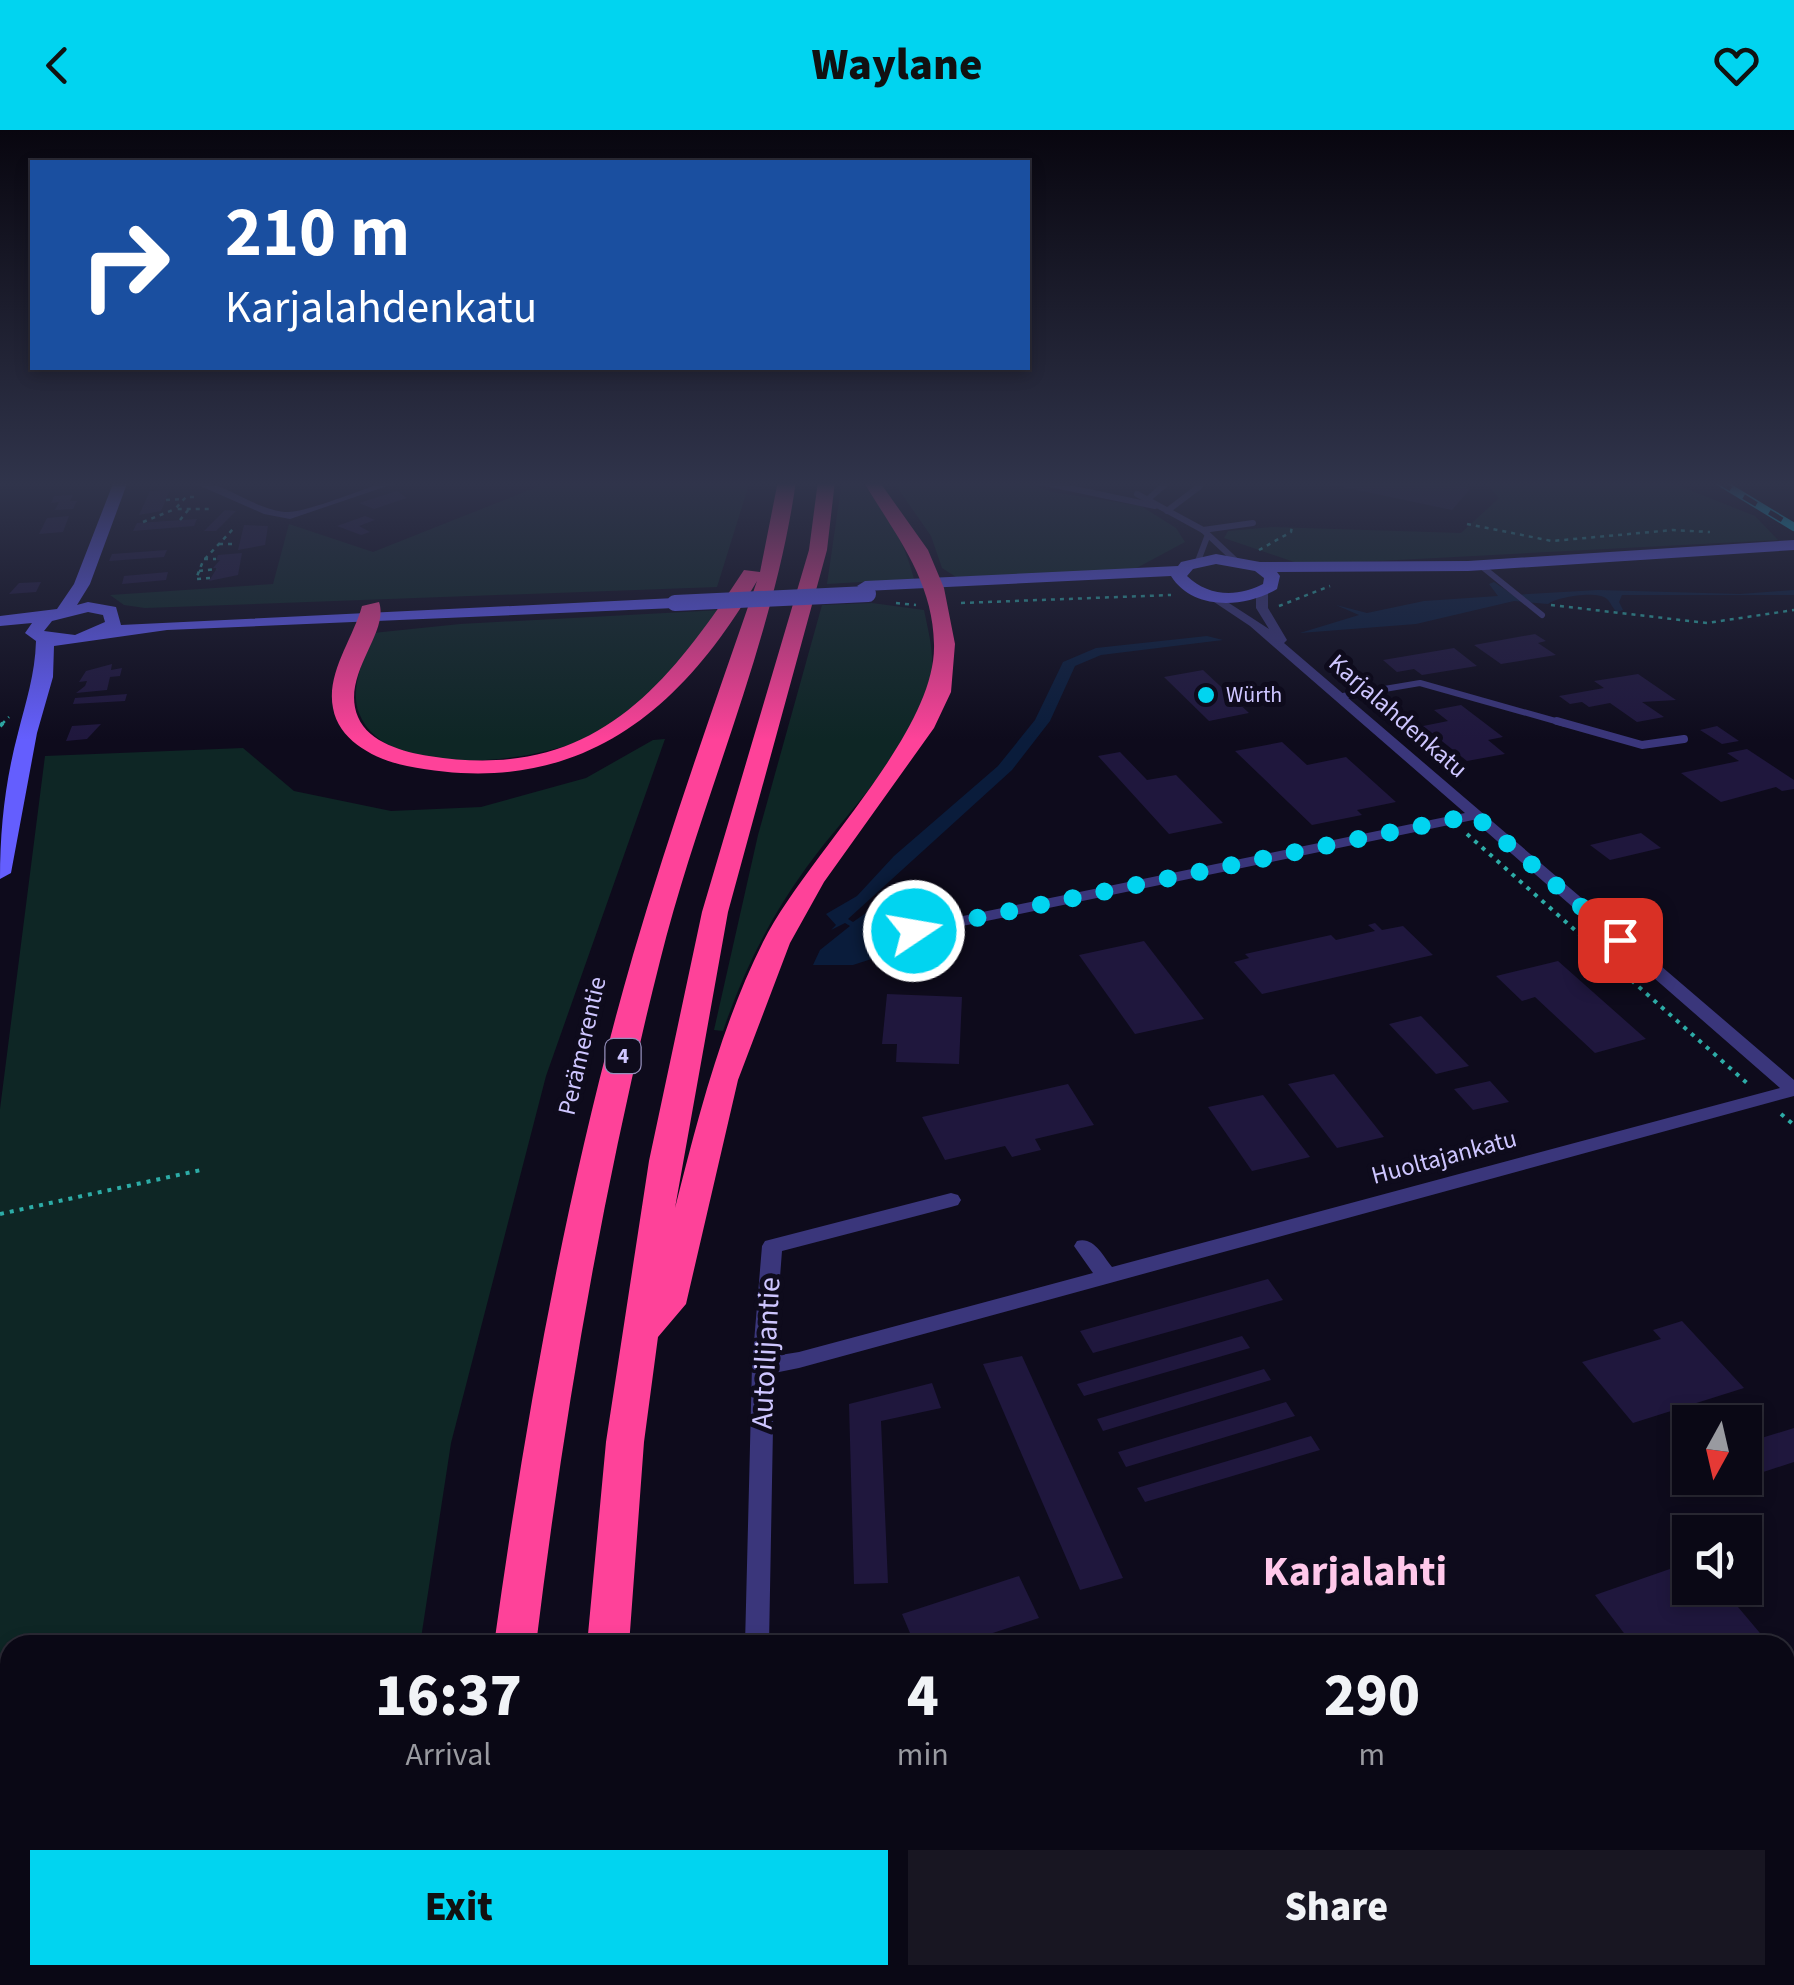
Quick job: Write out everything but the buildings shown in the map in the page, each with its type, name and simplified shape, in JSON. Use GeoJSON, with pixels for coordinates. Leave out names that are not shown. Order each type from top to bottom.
{"type":"FeatureCollection","features":[{"type":"Feature","properties":{"kind":"highway"},"geometry":{"type":"LineString","coordinates":[[371,612],[351,663],[342,704],[352,729],[399,757],[444,766],[498,767],[559,756],[628,725],[684,677],[730,614],[754,568]]}},
{"type":"Feature","properties":{"kind":"highway","name":"Perämerentie"},"geometry":{"type":"LineString","coordinates":[[515,1635],[541,1442],[610,1108],[680,843],[771,568]]}},
{"type":"Feature","properties":{"kind":"highway"},"geometry":{"type":"LineString","coordinates":[[609,1635],[640,1333],[665,1161],[715,912],[813,568]]}},
{"type":"Feature","properties":{"kind":"highway"},"geometry":{"type":"LineString","coordinates":[[640,1333],[668,1304],[723,1080],[776,943],[811,881],[923,728],[940,692],[945,644],[939,594],[927,568]]}},
{"type":"Feature","properties":{"kind":"main road"},"geometry":{"type":"LineString","coordinates":[[65,610],[88,568]]}},
{"type":"Feature","properties":{"kind":"main road"},"geometry":{"type":"LineString","coordinates":[[1182,584],[1193,568]]}},
{"type":"Feature","properties":{"kind":"main road"},"geometry":{"type":"LineString","coordinates":[[1264,568],[1272,576],[1267,590]]}},
{"type":"Feature","properties":{"kind":"main road"},"geometry":{"type":"LineString","coordinates":[[0,625],[40,637],[93,635],[167,625],[371,612],[866,590],[939,594],[1182,584],[1211,596],[1453,568]]}},
{"type":"Feature","properties":{"kind":"main road"},"geometry":{"type":"LineString","coordinates":[[44,677],[93,635],[114,623],[82,584]]}},
{"type":"Feature","properties":{"kind":"main road"},"geometry":{"type":"LineString","coordinates":[[0,625],[65,610],[371,612]]}},
{"type":"Feature","properties":{"kind":"main road"},"geometry":{"type":"LineString","coordinates":[[0,873],[18,771],[44,677],[40,637],[46,617]]}},
{"type":"Feature","properties":{"kind":"street","name":"Karjalahdenkatu"},"geometry":{"type":"LineString","coordinates":[[1267,590],[1262,608],[1288,653]]}},
{"type":"Feature","properties":{"kind":"street","name":"Karjalahdenkatu"},"geometry":{"type":"LineString","coordinates":[[1211,596],[1288,653],[1794,1090]]}},
{"type":"Feature","properties":{"kind":"street"},"geometry":{"type":"LineString","coordinates":[[914,931],[1474,815]]}},
{"type":"Feature","properties":{"kind":"street","name":"Huoltajankatu"},"geometry":{"type":"LineString","coordinates":[[763,1366],[800,1360],[1794,1090]]}},
{"type":"Feature","properties":{"kind":"street","name":"Autoilijantie"},"geometry":{"type":"LineString","coordinates":[[756,1635],[763,1366],[772,1246],[951,1200]]}},
{"type":"Feature","properties":{"kind":"street"},"geometry":{"type":"LineString","coordinates":[[1084,1246],[1108,1277]]}},
{"type":"Feature","properties":{"kind":"lane"},"geometry":{"type":"LineString","coordinates":[[1478,568],[1542,615]]}},
{"type":"Feature","properties":{"kind":"lane"},"geometry":{"type":"LineString","coordinates":[[1336,697],[1420,683],[1642,746],[1684,739]]}},
{"type":"Feature","properties":{"kind":"path"},"geometry":{"type":"LineString","coordinates":[[201,568],[196,579],[210,578]]}},
{"type":"Feature","properties":{"kind":"path"},"geometry":{"type":"LineString","coordinates":[[199,571],[217,570]]}},
{"type":"Feature","properties":{"kind":"path"},"geometry":{"type":"LineString","coordinates":[[939,594],[1162,591],[1182,584]]}},
{"type":"Feature","properties":{"kind":"path"},"geometry":{"type":"LineString","coordinates":[[1304,585],[1311,590]]}},
{"type":"Feature","properties":{"kind":"path"},"geometry":{"type":"LineString","coordinates":[[1529,605],[1589,606],[1640,618],[1707,623],[1794,610]]}},
{"type":"Feature","properties":{"kind":"path"},"geometry":{"type":"LineString","coordinates":[[1451,820],[1794,1124]]}},
{"type":"Feature","properties":{"kind":"path"},"geometry":{"type":"LineString","coordinates":[[0,1214],[201,1170]]}},
{"type":"Feature","properties":{"kind":"green space"},"geometry":{"type":"Polygon","coordinates":[[[277,568],[723,568],[717,587],[145,608],[124,605],[110,595],[273,584],[277,568]]]}},
{"type":"Feature","properties":{"kind":"green space"},"geometry":{"type":"Polygon","coordinates":[[[829,568],[911,568],[914,579],[827,584],[829,568]]]}},
{"type":"Feature","properties":{"kind":"green space"},"geometry":{"type":"Polygon","coordinates":[[[942,568],[1137,568],[1131,571],[956,577],[942,568]]]}},
{"type":"Feature","properties":{"kind":"green space"},"geometry":{"type":"Polygon","coordinates":[[[872,603],[924,610],[931,647],[930,685],[909,733],[893,757],[780,907],[758,946],[723,1031],[714,1030],[758,835],[822,605],[872,603]]]}},
{"type":"Feature","properties":{"kind":"green space"},"geometry":{"type":"Polygon","coordinates":[[[721,610],[646,696],[611,724],[591,736],[537,753],[466,760],[430,758],[399,750],[374,735],[356,703],[362,662],[373,633],[460,624],[721,610]]]}},
{"type":"Feature","properties":{"kind":"green space"},"geometry":{"type":"Polygon","coordinates":[[[665,739],[546,1076],[451,1443],[422,1635],[0,1635],[0,1109],[45,756],[243,748],[294,791],[391,811],[481,807],[586,778],[653,740],[665,739]]]}},
{"type":"Feature","properties":{"kind":"water"},"geometry":{"type":"Polygon","coordinates":[[[1494,582],[1513,595],[1598,590],[1740,594],[1794,590],[1794,595],[1622,595],[1619,602],[1623,610],[1617,612],[1602,596],[1586,595],[1548,604],[1514,601],[1416,624],[1300,633],[1359,615],[1336,605],[1367,613],[1424,601],[1498,596],[1489,584],[1494,582]]]}},
{"type":"Feature","properties":{"kind":"water"},"geometry":{"type":"Polygon","coordinates":[[[1207,636],[1223,640],[1101,655],[1075,666],[1050,721],[1012,770],[848,919],[853,922],[879,904],[924,915],[904,929],[890,953],[853,965],[813,965],[820,950],[850,926],[845,923],[831,930],[836,925],[826,914],[857,896],[894,856],[998,766],[1035,720],[1063,662],[1096,648],[1207,636]]]}},
{"type":"Feature","properties":{"kind":"place","name":"Würth"},"geometry":{"type":"Point","coordinates":[1206,695]}},
{"type":"Feature","properties":{"kind":"district","name":"Karjalahti"},"geometry":{"type":"Point","coordinates":[1355,1572]}},
{"type":"Feature","properties":{"kind":"route"},"geometry":{"type":"LineString","coordinates":[[914,931],[1474,815],[1620,940]]}}]}
